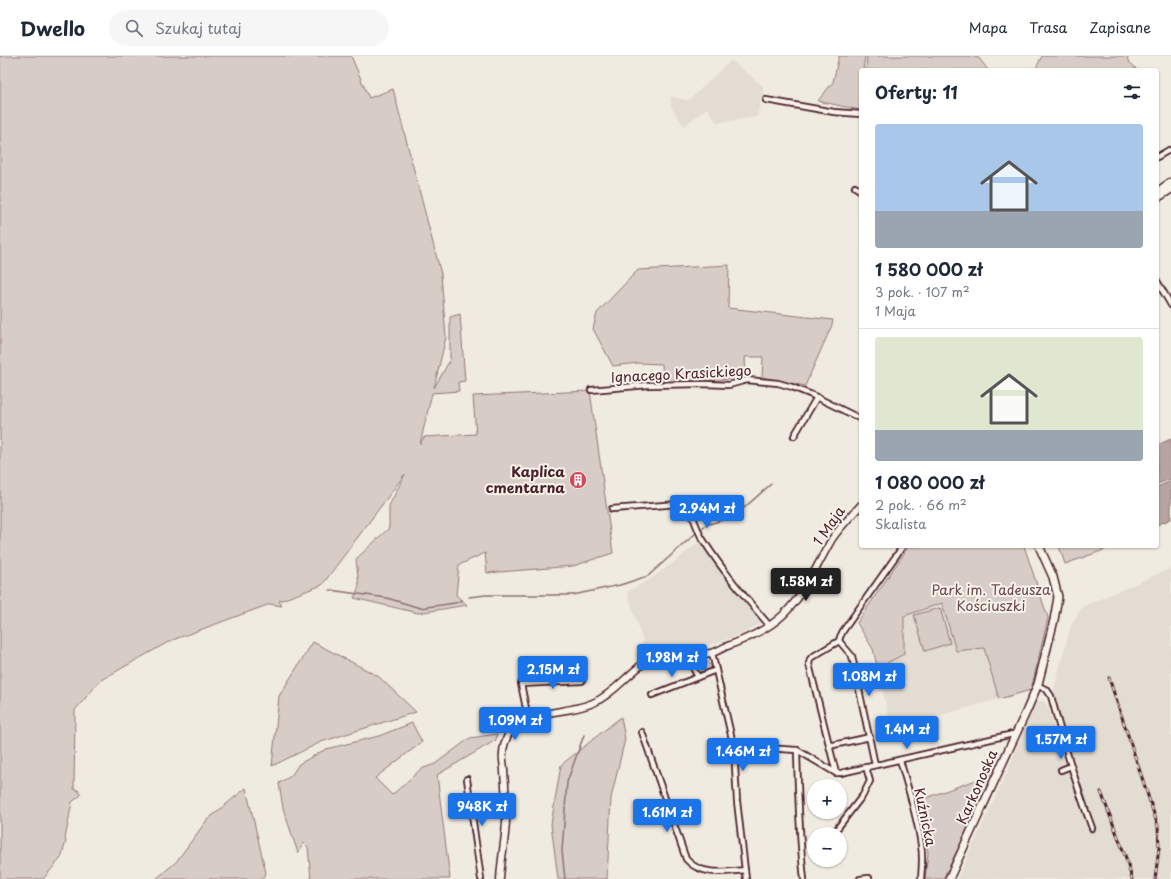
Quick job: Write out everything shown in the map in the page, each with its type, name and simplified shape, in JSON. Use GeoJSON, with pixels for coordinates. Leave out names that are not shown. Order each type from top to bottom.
{"type":"FeatureCollection","features":[{"type":"Feature","properties":{"kind":"main road"},"geometry":{"type":"LineString","coordinates":[[1159,191],[1171,182]]}},
{"type":"Feature","properties":{"kind":"main road"},"geometry":{"type":"LineString","coordinates":[[1159,197],[1171,189]]}},
{"type":"Feature","properties":{"kind":"main road","name":"Karkonoska"},"geometry":{"type":"LineString","coordinates":[[949,879],[1038,685],[1058,597],[1053,577],[1040,548]]}},
{"type":"Feature","properties":{"kind":"street"},"geometry":{"type":"LineString","coordinates":[[766,100],[834,112],[859,114]]}},
{"type":"Feature","properties":{"kind":"street"},"geometry":{"type":"LineString","coordinates":[[1159,156],[1169,150]]}},
{"type":"Feature","properties":{"kind":"street"},"geometry":{"type":"LineString","coordinates":[[855,187],[859,190]]}},
{"type":"Feature","properties":{"kind":"street"},"geometry":{"type":"LineString","coordinates":[[1159,284],[1171,305]]}},
{"type":"Feature","properties":{"kind":"street","name":"Ignacego Krasickiego"},"geometry":{"type":"LineString","coordinates":[[591,390],[648,385],[729,385],[748,380],[778,383],[792,386],[859,418]]}},
{"type":"Feature","properties":{"kind":"street"},"geometry":{"type":"LineString","coordinates":[[794,436],[817,397]]}},
{"type":"Feature","properties":{"kind":"street"},"geometry":{"type":"LineString","coordinates":[[612,509],[679,504],[684,505],[688,508],[705,543],[737,587],[769,625]]}},
{"type":"Feature","properties":{"kind":"street","name":"1 Maja"},"geometry":{"type":"LineString","coordinates":[[712,653],[754,635],[784,614],[797,599],[815,572],[833,538],[859,507]]}},
{"type":"Feature","properties":{"kind":"street"},"geometry":{"type":"LineString","coordinates":[[836,773],[828,746],[814,680],[809,664],[810,659],[839,641],[843,631],[902,548]]}},
{"type":"Feature","properties":{"kind":"street"},"geometry":{"type":"LineString","coordinates":[[839,641],[852,656],[875,765]]}},
{"type":"Feature","properties":{"kind":"street"},"geometry":{"type":"LineString","coordinates":[[500,879],[506,821],[503,753],[510,731],[528,718],[577,709],[594,703],[602,699],[650,659],[658,655],[680,652],[712,653],[734,748],[737,801],[746,879]]}},
{"type":"Feature","properties":{"kind":"street"},"geometry":{"type":"LineString","coordinates":[[691,653],[693,668],[698,677]]}},
{"type":"Feature","properties":{"kind":"street"},"geometry":{"type":"LineString","coordinates":[[652,695],[716,670]]}},
{"type":"Feature","properties":{"kind":"street"},"geometry":{"type":"LineString","coordinates":[[528,718],[521,684],[582,681]]}},
{"type":"Feature","properties":{"kind":"street"},"geometry":{"type":"LineString","coordinates":[[1038,685],[1047,690],[1051,696],[1071,766],[1092,828]]}},
{"type":"Feature","properties":{"kind":"street"},"geometry":{"type":"LineString","coordinates":[[642,732],[686,859],[695,867],[709,871],[723,873],[745,870]]}},
{"type":"Feature","properties":{"kind":"street"},"geometry":{"type":"LineString","coordinates":[[734,748],[797,750],[836,773],[841,773],[1016,734]]}},
{"type":"Feature","properties":{"kind":"street"},"geometry":{"type":"LineString","coordinates":[[828,746],[870,737]]}},
{"type":"Feature","properties":{"kind":"street"},"geometry":{"type":"LineString","coordinates":[[1066,745],[1089,740]]}},
{"type":"Feature","properties":{"kind":"street"},"geometry":{"type":"LineString","coordinates":[[797,750],[801,851],[804,879]]}},
{"type":"Feature","properties":{"kind":"street","name":"Kuźnicka"},"geometry":{"type":"LineString","coordinates":[[900,760],[921,845],[921,879]]}},
{"type":"Feature","properties":{"kind":"street"},"geometry":{"type":"LineString","coordinates":[[1061,770],[1071,766]]}},
{"type":"Feature","properties":{"kind":"street"},"geometry":{"type":"LineString","coordinates":[[838,827],[863,795],[870,781],[866,767]]}},
{"type":"Feature","properties":{"kind":"street"},"geometry":{"type":"LineString","coordinates":[[467,779],[481,879]]}},
{"type":"Feature","properties":{"kind":"street"},"geometry":{"type":"LineString","coordinates":[[860,879],[869,879]]}},
{"type":"Feature","properties":{"kind":"shaded area"},"geometry":{"type":"Polygon","coordinates":[[[731,60],[764,87],[757,117],[717,123],[707,108],[684,126],[671,107],[670,97],[689,100],[731,60]]]}},
{"type":"Feature","properties":{"kind":"shaded area"},"geometry":{"type":"Polygon","coordinates":[[[1171,439],[1171,479],[1159,483],[1159,444],[1171,439]]]}},
{"type":"Feature","properties":{"kind":"shaded area"},"geometry":{"type":"Polygon","coordinates":[[[1171,481],[1171,519],[1159,524],[1159,486],[1171,481]]]}},
{"type":"Feature","properties":{"kind":"shaded area"},"geometry":{"type":"Polygon","coordinates":[[[700,541],[731,584],[763,622],[747,631],[718,643],[640,659],[643,641],[627,592],[649,580],[700,541]]]}},
{"type":"Feature","properties":{"kind":"shaded area"},"geometry":{"type":"Polygon","coordinates":[[[1171,568],[1171,879],[957,879],[1007,772],[1033,707],[1037,701],[1044,701],[1047,705],[1059,742],[1067,739],[1053,692],[1071,625],[1082,607],[1171,568]]]}},
{"type":"Feature","properties":{"kind":"shaded area"},"geometry":{"type":"Polygon","coordinates":[[[942,603],[956,651],[984,648],[999,699],[891,729],[879,674],[887,663],[904,654],[904,616],[942,603]]]}},
{"type":"Feature","properties":{"kind":"green space"},"geometry":{"type":"Polygon","coordinates":[[[0,56],[351,56],[369,98],[393,89],[441,274],[446,337],[434,388],[450,360],[450,317],[460,314],[465,381],[458,382],[459,391],[432,393],[420,444],[424,437],[476,434],[473,396],[590,391],[613,553],[573,566],[487,573],[485,553],[459,565],[456,595],[467,605],[418,613],[354,598],[359,586],[356,559],[389,528],[389,506],[405,474],[322,585],[279,601],[282,606],[270,604],[170,641],[101,680],[75,710],[74,789],[78,790],[81,795],[72,802],[65,839],[66,841],[61,858],[43,879],[0,879],[0,56]]]}},
{"type":"Feature","properties":{"kind":"green space"},"geometry":{"type":"Polygon","coordinates":[[[839,56],[865,56],[863,68],[859,68],[859,110],[818,101],[833,82],[839,56]]]}},
{"type":"Feature","properties":{"kind":"green space"},"geometry":{"type":"Polygon","coordinates":[[[867,56],[969,56],[979,58],[986,68],[866,68],[867,56]]]}},
{"type":"Feature","properties":{"kind":"green space"},"geometry":{"type":"Polygon","coordinates":[[[1042,56],[1129,56],[1127,59],[1135,68],[1036,68],[1042,56]]]}},
{"type":"Feature","properties":{"kind":"green space"},"geometry":{"type":"Polygon","coordinates":[[[729,265],[728,308],[833,320],[805,386],[762,377],[763,357],[745,357],[746,377],[710,381],[663,382],[662,364],[638,363],[613,366],[593,329],[597,313],[638,270],[729,265]]]}},
{"type":"Feature","properties":{"kind":"green space","name":"Park im. Tadeusza Kościuszki"},"geometry":{"type":"Polygon","coordinates":[[[908,548],[1025,548],[1048,618],[1031,690],[999,699],[984,648],[956,651],[942,603],[904,616],[904,654],[887,663],[879,674],[873,649],[857,623],[908,548]]]}},
{"type":"Feature","properties":{"kind":"green space"},"geometry":{"type":"Polygon","coordinates":[[[1060,548],[1109,548],[1065,564],[1060,548]]]}},
{"type":"Feature","properties":{"kind":"green space"},"geometry":{"type":"Polygon","coordinates":[[[940,608],[950,643],[925,651],[914,615],[940,608]]]}},
{"type":"Feature","properties":{"kind":"green space"},"geometry":{"type":"Polygon","coordinates":[[[313,642],[378,676],[416,712],[321,742],[272,766],[279,696],[313,642]]]}},
{"type":"Feature","properties":{"kind":"green space"},"geometry":{"type":"Polygon","coordinates":[[[702,660],[707,661],[709,665],[712,665],[710,670],[702,673],[697,671],[694,665],[697,665],[698,662],[702,660]]]}},
{"type":"Feature","properties":{"kind":"green space"},"geometry":{"type":"Polygon","coordinates":[[[621,717],[625,739],[611,798],[607,879],[558,879],[551,824],[561,765],[621,717]]]}},
{"type":"Feature","properties":{"kind":"green space"},"geometry":{"type":"Polygon","coordinates":[[[412,723],[422,742],[375,778],[392,795],[421,769],[435,764],[470,738],[497,734],[496,740],[437,775],[450,879],[311,879],[308,847],[304,843],[298,853],[283,808],[279,783],[291,776],[299,764],[326,749],[379,736],[412,723]]]}},
{"type":"Feature","properties":{"kind":"green space"},"geometry":{"type":"Polygon","coordinates":[[[993,774],[943,879],[925,879],[928,853],[922,816],[917,801],[993,774]]]}},
{"type":"Feature","properties":{"kind":"green space"},"geometry":{"type":"Polygon","coordinates":[[[246,788],[266,873],[262,879],[156,879],[176,862],[207,820],[246,788]]]}},
{"type":"Feature","properties":{"kind":"waterway"},"geometry":{"type":"LineString","coordinates":[[702,528],[706,525],[735,516],[771,484]]}},
{"type":"Feature","properties":{"kind":"waterway"},"geometry":{"type":"LineString","coordinates":[[469,597],[486,595],[573,595],[620,585],[648,576],[695,534]]}},
{"type":"Feature","properties":{"kind":"waterway"},"geometry":{"type":"LineString","coordinates":[[330,590],[387,598],[420,608],[455,603],[462,600]]}},
{"type":"Feature","properties":{"kind":"waterway"},"geometry":{"type":"LineString","coordinates":[[565,879],[562,851],[567,782],[584,735]]}},
{"type":"Feature","properties":{"kind":"railway"},"geometry":{"type":"LineString","coordinates":[[1109,678],[1158,826],[1159,848],[1155,879]]}},
{"type":"Feature","properties":{"kind":"railway"},"geometry":{"type":"LineString","coordinates":[[1101,792],[1126,858],[1132,879]]}},
{"type":"Feature","properties":{"kind":"place","name":"Kaplica cmentarna"},"geometry":{"type":"Point","coordinates":[578,480]}}]}
